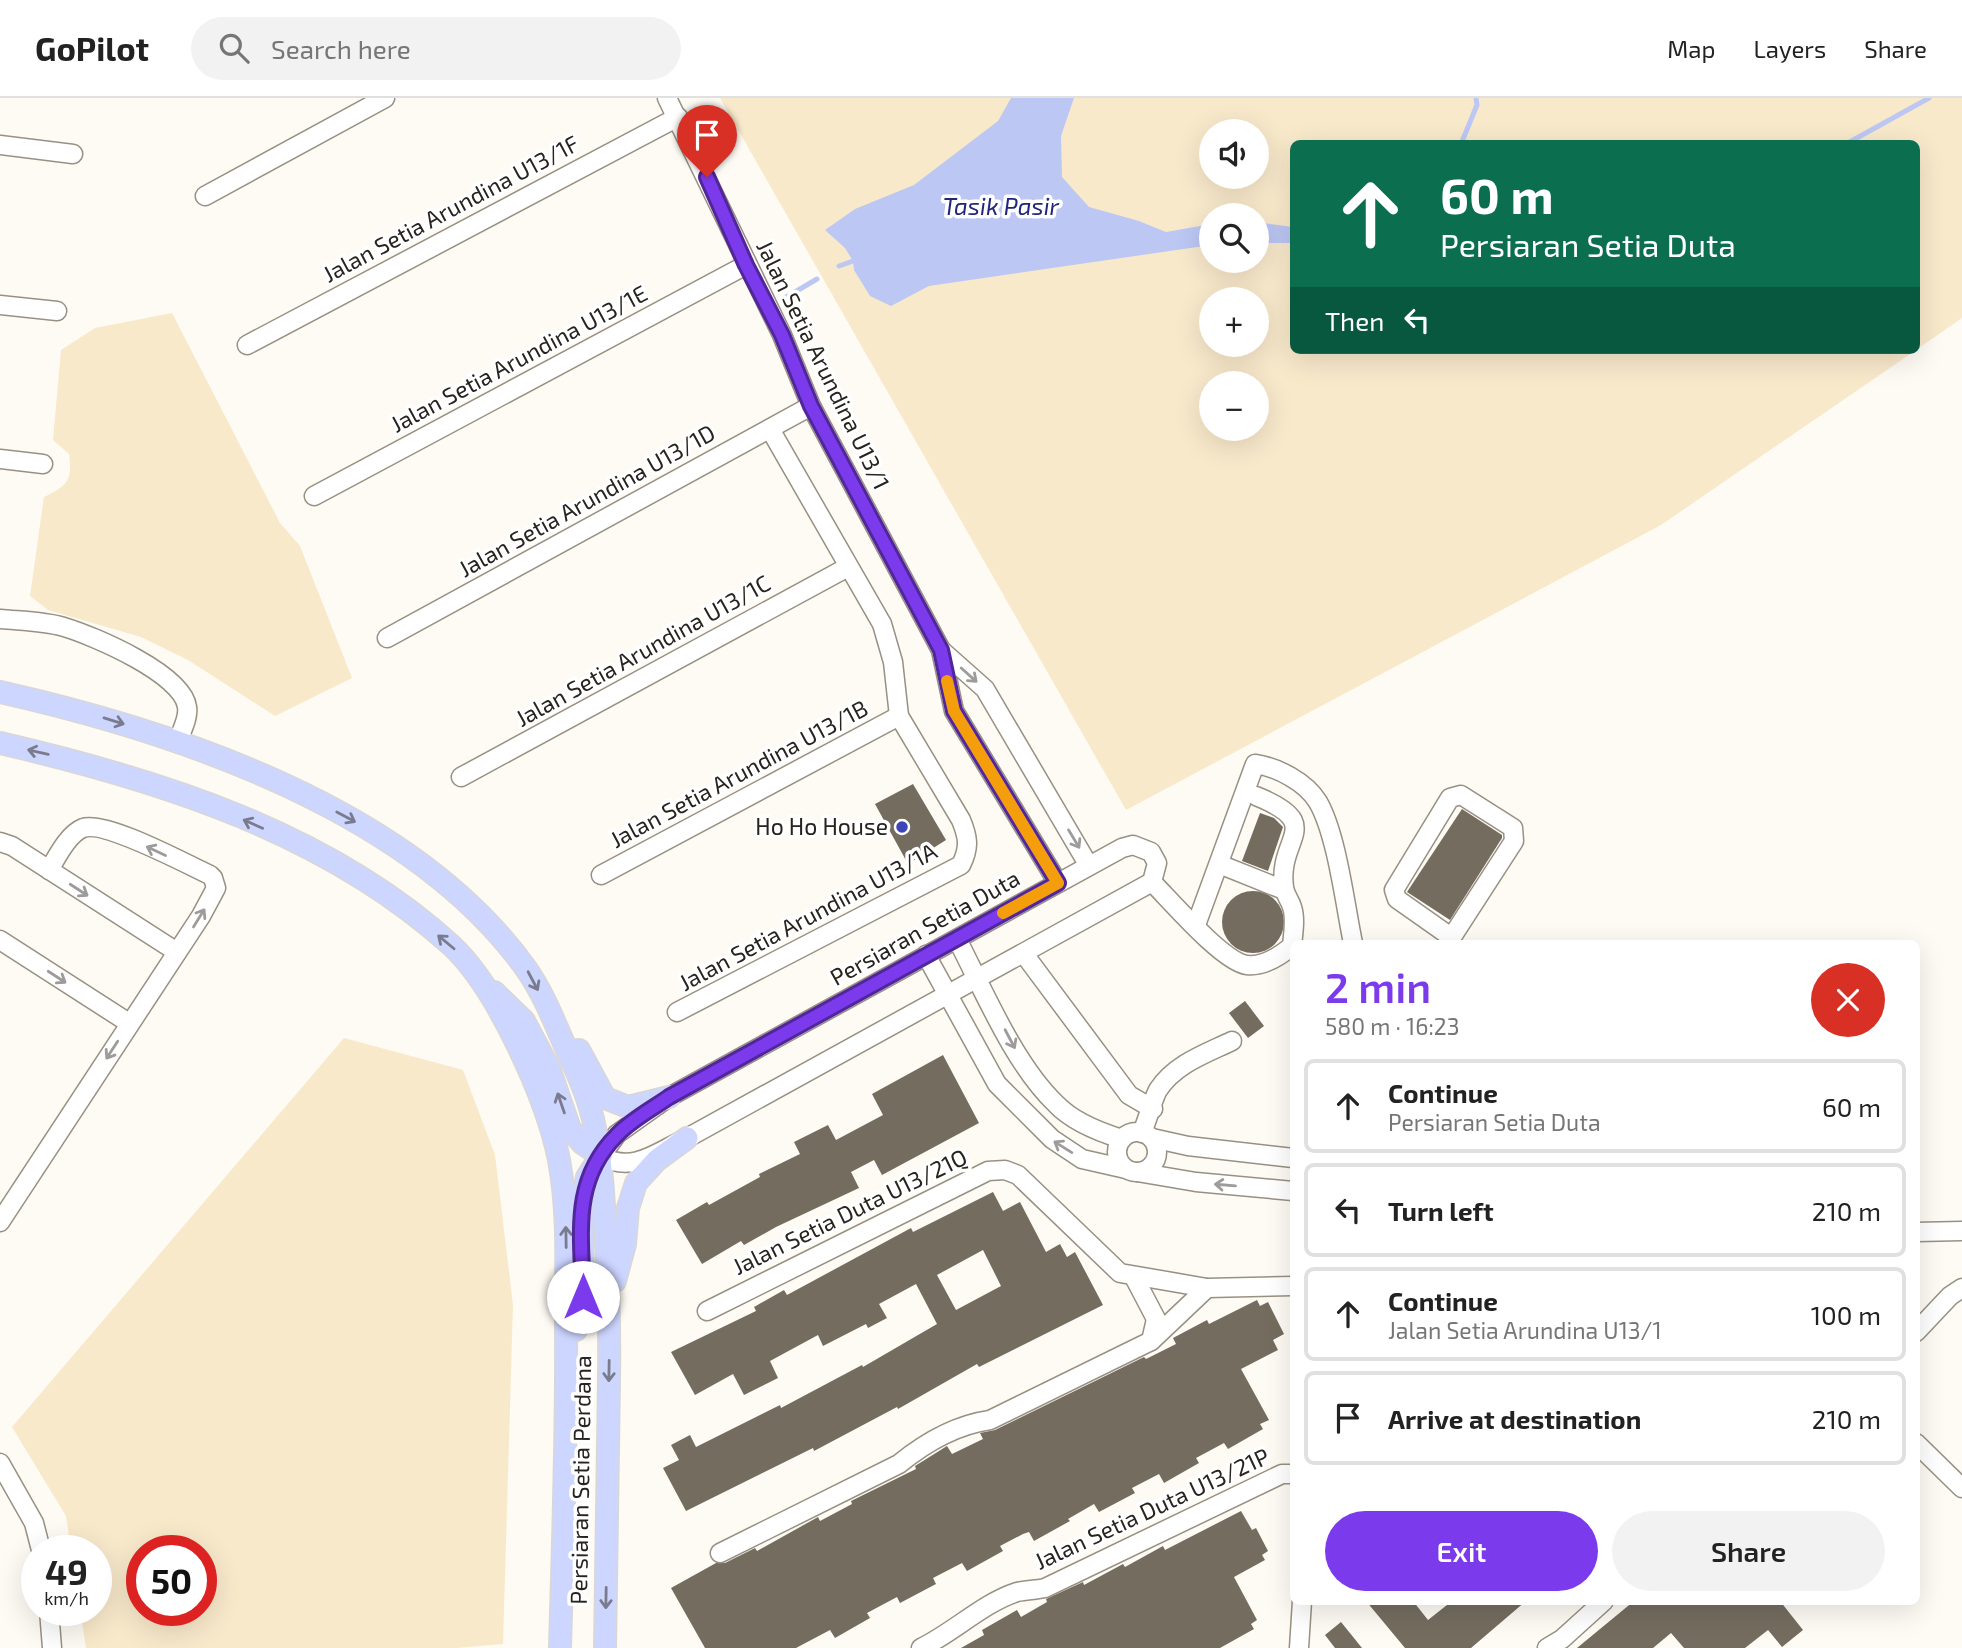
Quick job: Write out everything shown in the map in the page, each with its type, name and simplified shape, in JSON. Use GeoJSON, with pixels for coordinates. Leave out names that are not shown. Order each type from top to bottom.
{"type":"FeatureCollection","features":[{"type":"Feature","properties":{"kind":"main road","name":"Persiaran Setia Perdana"},"geometry":{"type":"LineString","coordinates":[[0,692],[111,720],[177,743],[284,784],[366,827],[429,869],[482,917],[528,971],[580,1080],[593,1116],[601,1156],[610,1303],[605,1648]]}},
{"type":"Feature","properties":{"kind":"main road","name":"Persiaran Setia Perdana"},"geometry":{"type":"LineString","coordinates":[[0,743],[98,766],[223,810],[322,855],[389,896],[453,948],[481,981],[531,1076],[559,1159],[565,1205],[566,1371],[560,1648]]}},
{"type":"Feature","properties":{"kind":"main road"},"geometry":{"type":"LineString","coordinates":[[481,981],[524,1021],[549,1068],[570,1129],[582,1143],[601,1156],[587,1177],[582,1200],[583,1297],[566,1371]]}},
{"type":"Feature","properties":{"kind":"main road"},"geometry":{"type":"LineString","coordinates":[[551,1015],[583,1054],[605,1098],[628,1107],[669,1097]]}},
{"type":"Feature","properties":{"kind":"main road"},"geometry":{"type":"LineString","coordinates":[[610,1303],[625,1244],[628,1208],[636,1183],[657,1160],[687,1138]]}},
{"type":"Feature","properties":{"kind":"street"},"geometry":{"type":"LineString","coordinates":[[205,196],[385,98]]}},
{"type":"Feature","properties":{"kind":"street","name":"Jalan Setia Arundina U13/1"},"geometry":{"type":"LineString","coordinates":[[667,98],[782,335],[811,406],[941,650]]}},
{"type":"Feature","properties":{"kind":"street","name":"Jalan Setia Arundina U13/1F"},"geometry":{"type":"LineString","coordinates":[[247,345],[678,117]]}},
{"type":"Feature","properties":{"kind":"street"},"geometry":{"type":"LineString","coordinates":[[0,145],[73,154]]}},
{"type":"Feature","properties":{"kind":"street","name":"Jalan Setia Arundina U13/1E"},"geometry":{"type":"LineString","coordinates":[[314,496],[746,265]]}},
{"type":"Feature","properties":{"kind":"street"},"geometry":{"type":"LineString","coordinates":[[0,305],[57,311]]}},
{"type":"Feature","properties":{"kind":"street","name":"Jalan Setia Arundina U13/1D"},"geometry":{"type":"LineString","coordinates":[[387,638],[811,406]]}},
{"type":"Feature","properties":{"kind":"street"},"geometry":{"type":"LineString","coordinates":[[770,429],[882,624],[893,662],[900,716]]}},
{"type":"Feature","properties":{"kind":"street"},"geometry":{"type":"LineString","coordinates":[[0,459],[43,464]]}},
{"type":"Feature","properties":{"kind":"street","name":"Jalan Setia Arundina U13/1C"},"geometry":{"type":"LineString","coordinates":[[461,778],[848,567]]}},
{"type":"Feature","properties":{"kind":"street"},"geometry":{"type":"LineString","coordinates":[[0,619],[62,627],[120,650],[171,681],[182,693],[187,708],[177,743]]}},
{"type":"Feature","properties":{"kind":"street"},"geometry":{"type":"LineString","coordinates":[[941,650],[985,689],[1089,866]]}},
{"type":"Feature","properties":{"kind":"street"},"geometry":{"type":"LineString","coordinates":[[941,650],[954,711],[1058,883]]}},
{"type":"Feature","properties":{"kind":"street","name":"Jalan Setia Arundina U13/1A"},"geometry":{"type":"LineString","coordinates":[[677,1012],[961,864],[968,850],[967,835],[900,716]]}},
{"type":"Feature","properties":{"kind":"street","name":"Jalan Setia Arundina U13/1B"},"geometry":{"type":"LineString","coordinates":[[601,875],[900,716]]}},
{"type":"Feature","properties":{"kind":"street"},"geometry":{"type":"LineString","coordinates":[[1196,925],[1255,764],[1273,766],[1316,799],[1327,823],[1352,940]]}},
{"type":"Feature","properties":{"kind":"street"},"geometry":{"type":"LineString","coordinates":[[1461,795],[1513,828],[1514,841],[1449,940],[1397,899],[1394,890],[1450,798],[1461,795]]}},
{"type":"Feature","properties":{"kind":"street"},"geometry":{"type":"LineString","coordinates":[[1256,796],[1284,808],[1293,822],[1295,834],[1283,863],[1284,890],[1293,908],[1292,940]]}},
{"type":"Feature","properties":{"kind":"street"},"geometry":{"type":"LineString","coordinates":[[0,1222],[7,1193],[129,1023],[201,916],[216,888],[210,875],[115,832],[93,826],[82,828],[73,834],[49,870]]}},
{"type":"Feature","properties":{"kind":"street"},"geometry":{"type":"LineString","coordinates":[[0,842],[12,846],[177,952]]}},
{"type":"Feature","properties":{"kind":"street","name":"Persiaran Setia Duta"},"geometry":{"type":"LineString","coordinates":[[601,1156],[617,1134],[669,1097],[1122,848],[1142,846],[1151,852],[1157,863],[1152,882]]}},
{"type":"Feature","properties":{"kind":"street"},"geometry":{"type":"LineString","coordinates":[[1219,864],[1284,890]]}},
{"type":"Feature","properties":{"kind":"street"},"geometry":{"type":"LineString","coordinates":[[601,1156],[614,1163],[630,1165],[687,1138],[1152,882],[1225,955],[1248,965],[1276,959],[1290,948]]}},
{"type":"Feature","properties":{"kind":"street"},"geometry":{"type":"LineString","coordinates":[[957,939],[1026,1068],[1057,1106],[1094,1130],[1122,1139]]}},
{"type":"Feature","properties":{"kind":"street"},"geometry":{"type":"LineString","coordinates":[[0,940],[129,1023]]}},
{"type":"Feature","properties":{"kind":"street"},"geometry":{"type":"LineString","coordinates":[[1024,954],[1129,1095],[1153,1109]]}},
{"type":"Feature","properties":{"kind":"street"},"geometry":{"type":"LineString","coordinates":[[926,956],[997,1084],[1052,1139],[1082,1158],[1132,1171],[1196,1182],[1290,1191]]}},
{"type":"Feature","properties":{"kind":"street"},"geometry":{"type":"LineString","coordinates":[[1147,1136],[1156,1092],[1178,1067],[1232,1041]]}},
{"type":"Feature","properties":{"kind":"street"},"geometry":{"type":"LineString","coordinates":[[1147,1136],[1157,1149],[1155,1160],[1148,1169],[1132,1171],[1119,1161],[1117,1149],[1122,1139],[1131,1133],[1147,1136],[1188,1146],[1290,1158]]}},
{"type":"Feature","properties":{"kind":"street","name":"Jalan Setia Duta U13/21Q"},"geometry":{"type":"LineString","coordinates":[[707,1311],[988,1171],[1005,1170],[1018,1175],[1120,1273],[1134,1277]]}},
{"type":"Feature","properties":{"kind":"street"},"geometry":{"type":"LineString","coordinates":[[1920,1232],[1962,1231]]}},
{"type":"Feature","properties":{"kind":"street"},"geometry":{"type":"LineString","coordinates":[[1134,1277],[1208,1288],[1290,1286]]}},
{"type":"Feature","properties":{"kind":"street"},"geometry":{"type":"LineString","coordinates":[[1134,1277],[1156,1319],[1151,1341]]}},
{"type":"Feature","properties":{"kind":"street"},"geometry":{"type":"LineString","coordinates":[[720,1553],[899,1464],[921,1446],[968,1423],[990,1420],[1151,1341],[1208,1288]]}},
{"type":"Feature","properties":{"kind":"street"},"geometry":{"type":"LineString","coordinates":[[1920,1328],[1950,1296],[1962,1288]]}},
{"type":"Feature","properties":{"kind":"street"},"geometry":{"type":"LineString","coordinates":[[1920,1447],[1962,1488]]}},
{"type":"Feature","properties":{"kind":"street"},"geometry":{"type":"LineString","coordinates":[[0,1463],[34,1523],[37,1535]]}},
{"type":"Feature","properties":{"kind":"street","name":"Jalan Setia Duta U13/21P"},"geometry":{"type":"LineString","coordinates":[[922,1648],[949,1635],[970,1617],[1017,1592],[1045,1588],[1282,1474],[1290,1474]]}},
{"type":"Feature","properties":{"kind":"street"},"geometry":{"type":"LineString","coordinates":[[1299,1648],[1304,1605]]}},
{"type":"Feature","properties":{"kind":"street"},"geometry":{"type":"LineString","coordinates":[[1547,1648],[1562,1639],[1600,1605]]}},
{"type":"Feature","properties":{"kind":"street"},"geometry":{"type":"LineString","coordinates":[[50,1626],[52,1648]]}},
{"type":"Feature","properties":{"kind":"shaded area"},"geometry":{"type":"Polygon","coordinates":[[[720,98],[1962,98],[1962,318],[1920,347],[1920,140],[1290,140],[1290,354],[1910,354],[1661,525],[1126,810],[720,98]]]}},
{"type":"Feature","properties":{"kind":"shaded area"},"geometry":{"type":"Polygon","coordinates":[[[172,313],[280,523],[300,546],[352,678],[275,716],[188,660],[141,637],[48,610],[30,596],[44,497],[67,481],[70,470],[69,454],[53,440],[61,350],[95,328],[172,313]]]}},
{"type":"Feature","properties":{"kind":"shaded area"},"geometry":{"type":"Polygon","coordinates":[[[344,1038],[463,1070],[495,1155],[513,1305],[503,1644],[456,1648],[86,1648],[83,1626],[112,1626],[112,1535],[69,1535],[66,1516],[12,1427],[344,1038]]]}},
{"type":"Feature","properties":{"kind":"water","name":"Tasik Pasir"},"geometry":{"type":"Polygon","coordinates":[[[1011,98],[1074,98],[1061,136],[1062,177],[1089,207],[1139,221],[1166,232],[1199,226],[1199,247],[929,286],[891,306],[870,296],[854,270],[853,261],[845,248],[825,230],[855,209],[914,185],[998,121],[1011,98]]]}},
{"type":"Feature","properties":{"kind":"water"},"geometry":{"type":"Polygon","coordinates":[[[1269,224],[1290,227],[1290,243],[1269,243],[1269,224]]]}},
{"type":"Feature","properties":{"kind":"building"},"geometry":{"type":"Polygon","coordinates":[[[913,784],[946,840],[908,864],[875,804],[913,784]]]}},
{"type":"Feature","properties":{"kind":"building"},"geometry":{"type":"Polygon","coordinates":[[[1462,809],[1502,835],[1502,838],[1450,920],[1407,892],[1462,809]]]}},
{"type":"Feature","properties":{"kind":"building"},"geometry":{"type":"Polygon","coordinates":[[[1260,813],[1274,818],[1283,827],[1268,871],[1242,861],[1260,813]]]}},
{"type":"Feature","properties":{"kind":"building"},"geometry":{"type":"Polygon","coordinates":[[[1253,891],[1275,900],[1284,922],[1275,944],[1253,953],[1231,944],[1222,922],[1231,900],[1253,891]]]}},
{"type":"Feature","properties":{"kind":"building"},"geometry":{"type":"Polygon","coordinates":[[[1245,1001],[1264,1026],[1248,1038],[1229,1013],[1245,1001]]]}},
{"type":"Feature","properties":{"kind":"building"},"geometry":{"type":"Polygon","coordinates":[[[943,1055],[979,1123],[882,1175],[874,1160],[851,1172],[859,1188],[744,1245],[741,1241],[702,1264],[676,1220],[707,1202],[709,1205],[760,1177],[759,1174],[800,1154],[794,1142],[828,1125],[836,1140],[883,1115],[872,1094],[943,1055]]]}},
{"type":"Feature","properties":{"kind":"building"},"geometry":{"type":"Polygon","coordinates":[[[993,1192],[1003,1211],[1020,1202],[1046,1252],[1060,1244],[1067,1257],[1075,1252],[1103,1305],[979,1367],[977,1364],[898,1409],[897,1407],[814,1451],[813,1448],[686,1511],[663,1468],[679,1460],[671,1445],[690,1435],[696,1447],[780,1405],[781,1408],[862,1365],[863,1367],[937,1324],[916,1284],[879,1304],[887,1318],[868,1328],[866,1324],[823,1346],[818,1335],[770,1361],[778,1378],[744,1395],[733,1374],[695,1395],[671,1352],[756,1311],[754,1307],[784,1290],[787,1295],[911,1228],[913,1232],[993,1192]],[[983,1250],[937,1275],[956,1310],[1001,1286],[983,1250]]]}},
{"type":"Feature","properties":{"kind":"building"},"geometry":{"type":"Polygon","coordinates":[[[1257,1300],[1260,1306],[1268,1302],[1284,1334],[1273,1340],[1278,1350],[1241,1369],[1269,1420],[1260,1424],[1263,1429],[1228,1449],[1224,1443],[1196,1458],[1199,1463],[1164,1483],[1159,1474],[1132,1488],[1135,1493],[1099,1512],[1094,1504],[1034,1541],[1029,1532],[1023,1534],[1000,1546],[1003,1551],[967,1571],[962,1563],[933,1578],[936,1584],[900,1603],[897,1597],[867,1613],[870,1618],[835,1638],[830,1630],[796,1648],[705,1648],[671,1588],[716,1563],[725,1563],[755,1548],[757,1551],[818,1517],[820,1521],[852,1504],[851,1501],[916,1469],[915,1466],[947,1446],[952,1454],[983,1439],[980,1433],[995,1430],[1144,1357],[1146,1359],[1176,1344],[1173,1338],[1207,1320],[1209,1324],[1257,1300]]]}},
{"type":"Feature","properties":{"kind":"building"},"geometry":{"type":"Polygon","coordinates":[[[1241,1511],[1252,1530],[1256,1528],[1268,1551],[1262,1555],[1265,1560],[1234,1577],[1257,1620],[1251,1624],[1254,1629],[1220,1648],[961,1648],[984,1635],[982,1630],[1017,1610],[1021,1617],[1047,1602],[1046,1599],[1083,1582],[1084,1585],[1123,1564],[1125,1567],[1163,1546],[1165,1550],[1241,1511]]]}},
{"type":"Feature","properties":{"kind":"building"},"geometry":{"type":"Polygon","coordinates":[[[1369,1605],[1416,1605],[1428,1620],[1447,1605],[1521,1605],[1471,1648],[1405,1648],[1369,1605]]]}},
{"type":"Feature","properties":{"kind":"building"},"geometry":{"type":"Polygon","coordinates":[[[1629,1605],[1783,1605],[1803,1630],[1782,1647],[1768,1630],[1745,1648],[1684,1648],[1671,1633],[1653,1648],[1577,1648],[1629,1605]]]}},
{"type":"Feature","properties":{"kind":"building"},"geometry":{"type":"Polygon","coordinates":[[[1341,1622],[1362,1648],[1335,1648],[1325,1635],[1341,1622]]]}},
{"type":"Feature","properties":{"kind":"waterway"},"geometry":{"type":"LineString","coordinates":[[1463,140],[1477,105],[1476,98]]}},
{"type":"Feature","properties":{"kind":"waterway"},"geometry":{"type":"LineString","coordinates":[[1853,140],[1929,98]]}},
{"type":"Feature","properties":{"kind":"waterway"},"geometry":{"type":"LineString","coordinates":[[839,266],[853,261]]}},
{"type":"Feature","properties":{"kind":"waterway"},"geometry":{"type":"LineString","coordinates":[[783,299],[817,279]]}},
{"type":"Feature","properties":{"kind":"slow traffic"},"geometry":{"type":"LineString","coordinates":[[947,681],[954,711],[1058,883],[1003,913]]}},
{"type":"Feature","properties":{"kind":"place","name":"Ho Ho House"},"geometry":{"type":"Point","coordinates":[902,827]}},
{"type":"Feature","properties":{"kind":"route"},"geometry":{"type":"LineString","coordinates":[[583,1297],[582,1200],[587,1177],[617,1134],[669,1097],[1058,883],[954,711],[941,650],[811,406],[782,335],[746,265],[707,177]]}}]}
